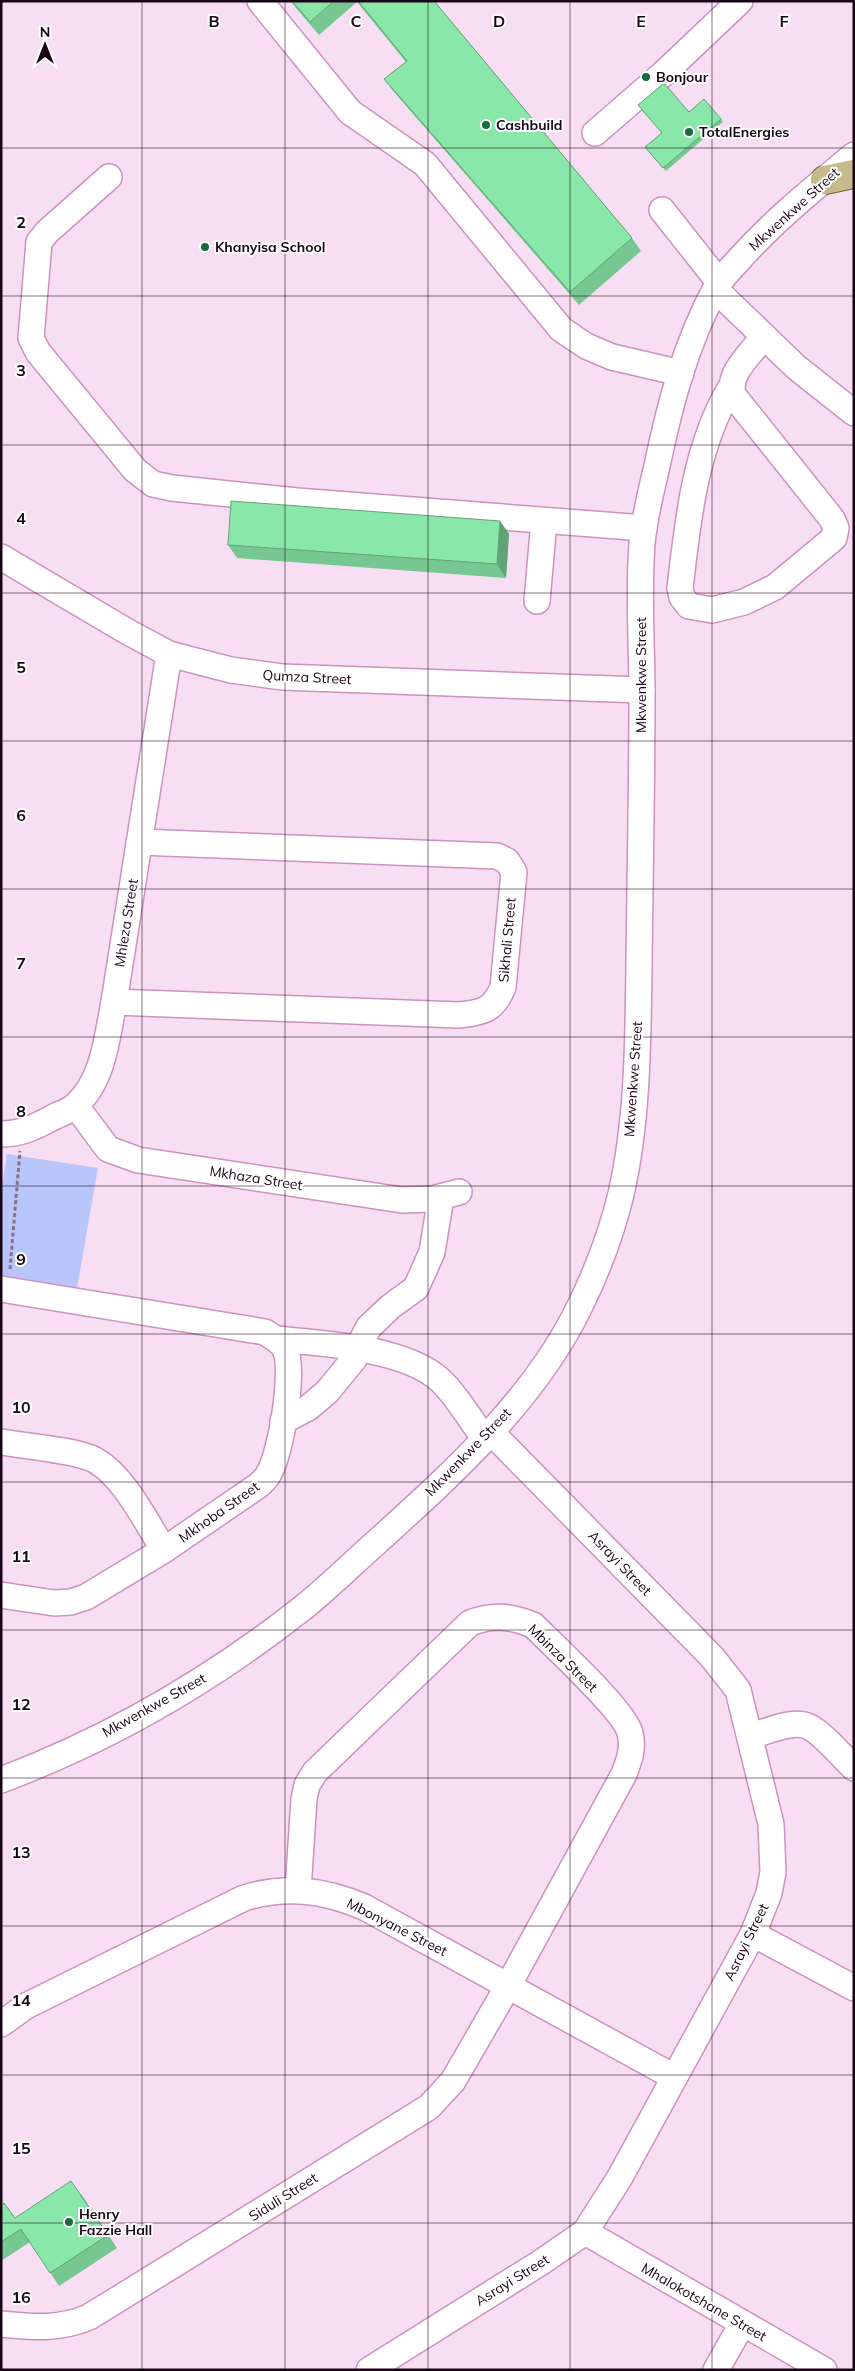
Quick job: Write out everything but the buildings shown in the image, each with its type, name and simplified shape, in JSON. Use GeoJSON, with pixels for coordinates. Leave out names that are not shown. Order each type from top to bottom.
{"type":"FeatureCollection","features":[{"type":"Feature","properties":{"kind":"main road"},"geometry":{"type":"LineString","coordinates":[[824,180],[854,174]]}},
{"type":"Feature","properties":{"kind":"street"},"geometry":{"type":"LineString","coordinates":[[260,1],[350,112],[424,164],[561,329],[586,346],[612,357],[681,373]]}},
{"type":"Feature","properties":{"kind":"street"},"geometry":{"type":"LineString","coordinates":[[595,133],[663,74],[740,1]]}},
{"type":"Feature","properties":{"kind":"street","name":"Mkwenkwe Street"},"geometry":{"type":"LineString","coordinates":[[1,1780],[116,1728],[178,1694],[236,1657],[307,1605],[398,1523],[488,1435],[556,1348],[579,1309],[601,1256],[621,1194],[632,1120],[637,1042],[642,690],[640,582],[644,528],[659,455],[689,348],[717,286],[756,239],[854,155]]}},
{"type":"Feature","properties":{"kind":"street"},"geometry":{"type":"LineString","coordinates":[[109,177],[47,232],[39,242],[31,338],[38,352],[135,470],[152,484],[172,488],[297,501],[644,528]]}},
{"type":"Feature","properties":{"kind":"street"},"geometry":{"type":"LineString","coordinates":[[662,210],[717,286],[764,336],[796,367],[851,404]]}},
{"type":"Feature","properties":{"kind":"street"},"geometry":{"type":"LineString","coordinates":[[731,386],[733,396],[832,519],[836,528],[834,538],[775,587],[744,602],[712,610],[689,606],[682,597],[680,588],[693,496],[704,447],[717,410],[731,386],[733,376],[764,336]]}},
{"type":"Feature","properties":{"kind":"street"},"geometry":{"type":"LineString","coordinates":[[537,601],[544,520]]}},
{"type":"Feature","properties":{"kind":"street","name":"Qumza Street"},"geometry":{"type":"LineString","coordinates":[[1,557],[169,654],[203,664],[254,675],[642,690]]}},
{"type":"Feature","properties":{"kind":"street","name":"Mhleza Street"},"geometry":{"type":"LineString","coordinates":[[12,1133],[31,1130],[76,1106],[98,1072],[105,1050],[114,1002],[169,654]]}},
{"type":"Feature","properties":{"kind":"street","name":"Sikhali Street"},"geometry":{"type":"LineString","coordinates":[[114,1002],[458,1016],[476,1014],[488,1008],[498,999],[503,987],[514,872],[507,861],[497,856],[139,842]]}},
{"type":"Feature","properties":{"kind":"street","name":"Mkhaza Street"},"geometry":{"type":"LineString","coordinates":[[76,1106],[108,1150],[122,1156],[402,1200],[418,1200],[450,1194],[432,1252],[416,1288],[390,1306],[369,1327],[358,1347]]}},
{"type":"Feature","properties":{"kind":"street"},"geometry":{"type":"LineString","coordinates":[[5,1289],[242,1327],[265,1332],[276,1339]]}},
{"type":"Feature","properties":{"kind":"street","name":"Asrayi Street"},"geometry":{"type":"LineString","coordinates":[[276,1339],[358,1347],[425,1369],[440,1379],[488,1435],[728,1676],[738,1690],[751,1736],[771,1824],[774,1847],[770,1893],[753,1934],[620,2177],[585,2232],[540,2263],[369,2370]]}},
{"type":"Feature","properties":{"kind":"street","name":"Mkhoba Street"},"geometry":{"type":"LineString","coordinates":[[1,1595],[54,1603],[71,1602],[100,1589],[164,1550],[259,1485],[269,1474],[272,1467],[283,1421],[289,1383],[289,1360],[285,1347],[276,1339]]}},
{"type":"Feature","properties":{"kind":"street"},"geometry":{"type":"LineString","coordinates":[[283,1421],[308,1408],[327,1392],[354,1359],[358,1347]]}},
{"type":"Feature","properties":{"kind":"street"},"geometry":{"type":"LineString","coordinates":[[1,1442],[94,1459],[109,1469],[119,1481],[164,1550]]}},
{"type":"Feature","properties":{"kind":"street","name":"Mbinza Street"},"geometry":{"type":"LineString","coordinates":[[298,1890],[304,1799],[307,1785],[315,1772],[470,1623],[483,1618],[499,1616],[517,1618],[533,1625],[623,1718],[630,1733],[632,1749],[624,1774],[508,1986]]}},
{"type":"Feature","properties":{"kind":"street"},"geometry":{"type":"LineString","coordinates":[[751,1736],[793,1724],[804,1724],[814,1729],[854,1768]]}},
{"type":"Feature","properties":{"kind":"street","name":"Mbonyane Street"},"geometry":{"type":"LineString","coordinates":[[1,2024],[26,2006],[244,1898],[278,1890],[298,1890],[326,1894],[364,1907],[674,2077]]}},
{"type":"Feature","properties":{"kind":"street"},"geometry":{"type":"LineString","coordinates":[[753,1934],[854,1988]]}},
{"type":"Feature","properties":{"kind":"street","name":"Siduli Street"},"geometry":{"type":"LineString","coordinates":[[1,2324],[56,2328],[72,2325],[88,2317],[429,2107],[453,2081],[508,1986]]}},
{"type":"Feature","properties":{"kind":"street","name":"Mhalokotshane Street"},"geometry":{"type":"LineString","coordinates":[[585,2232],[824,2370]]}},
{"type":"Feature","properties":{"kind":"street"},"geometry":{"type":"LineString","coordinates":[[716,2370],[742,2324]]}},
{"type":"Feature","properties":{"kind":"path"},"geometry":{"type":"LineString","coordinates":[[5,1289],[12,1133]]}},
{"type":"Feature","properties":{"kind":"shaded area"},"geometry":{"type":"Polygon","coordinates":[[[7,1154],[98,1168],[77,1288],[1,1275],[1,1193],[7,1154]]]}},
{"type":"Feature","properties":{"kind":"place","name":"Bonjour"},"geometry":{"type":"Point","coordinates":[646,77]}},
{"type":"Feature","properties":{"kind":"place","name":"Cashbuild"},"geometry":{"type":"Point","coordinates":[486,125]}},
{"type":"Feature","properties":{"kind":"place","name":"TotalEnergies"},"geometry":{"type":"Point","coordinates":[689,132]}},
{"type":"Feature","properties":{"kind":"place","name":"Khanyisa School"},"geometry":{"type":"Point","coordinates":[205,247]}},
{"type":"Feature","properties":{"kind":"place","name":"Henry Fazzie Hall"},"geometry":{"type":"Point","coordinates":[69,2222]}}]}
